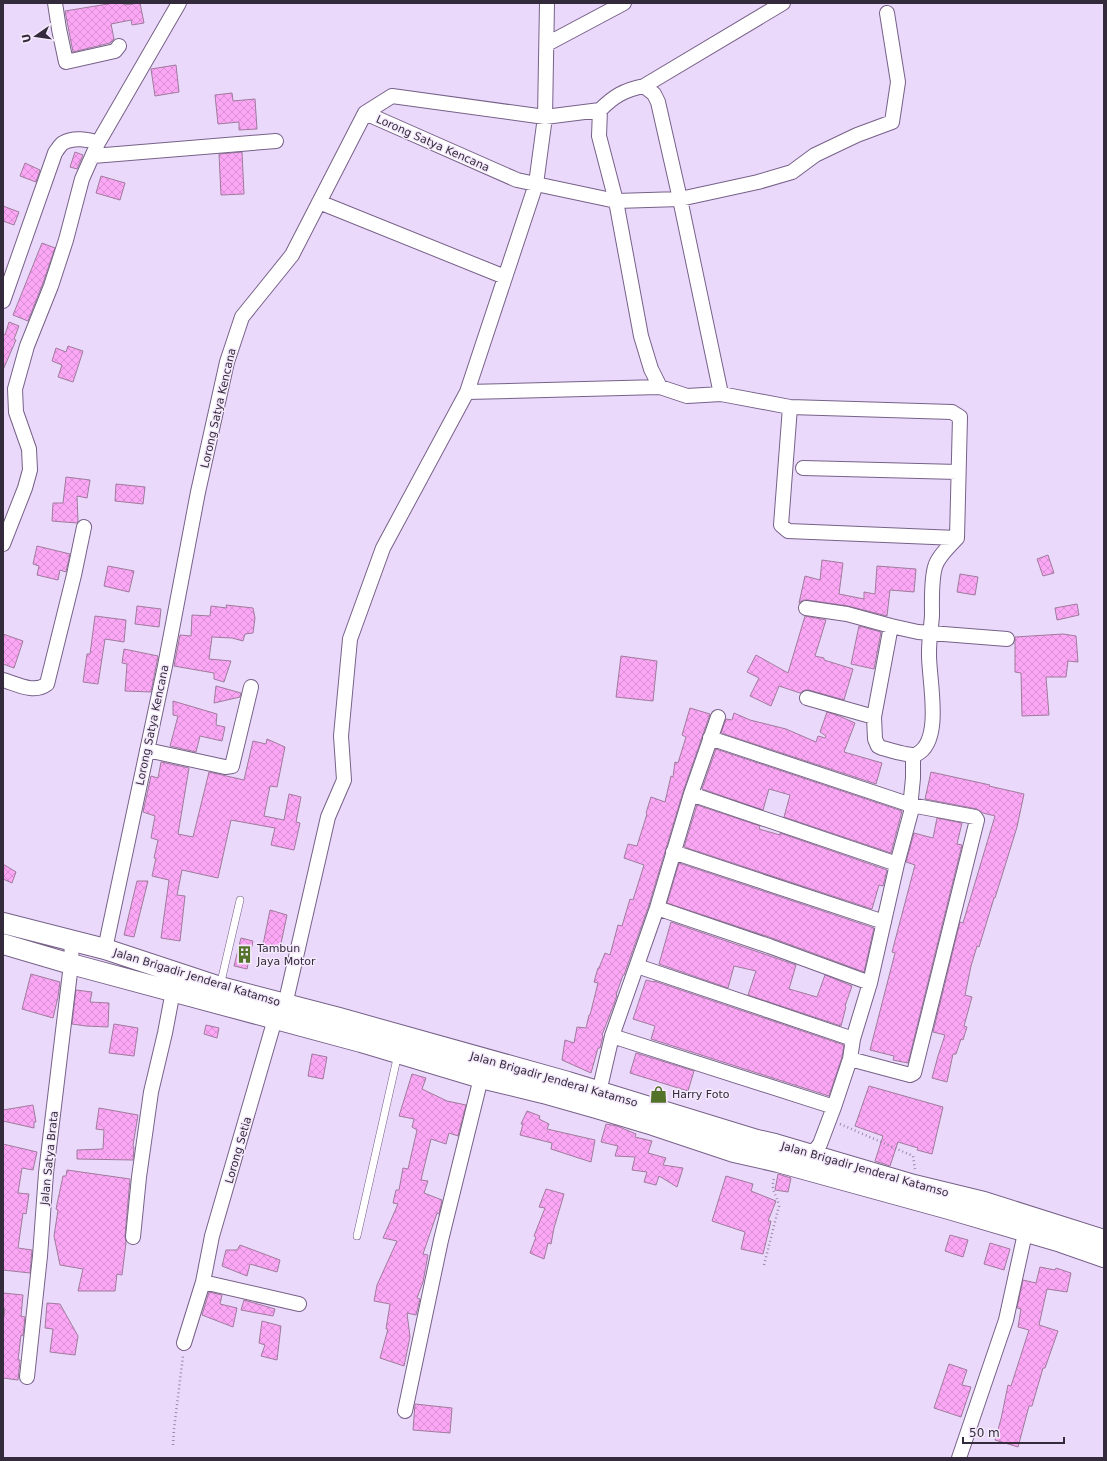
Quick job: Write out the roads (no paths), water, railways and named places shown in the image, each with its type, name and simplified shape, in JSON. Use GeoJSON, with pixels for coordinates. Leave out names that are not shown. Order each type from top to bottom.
{"type":"FeatureCollection","features":[{"type":"Feature","properties":{"kind":"main road","name":"Jalan Brigadir Jenderal Katamso"},"geometry":{"type":"LineString","coordinates":[[3,923],[105,948],[220,987],[280,1012],[398,1054],[424,1060],[481,1078],[543,1093],[756,1140],[914,1185],[984,1202],[1027,1223]]}},
{"type":"Feature","properties":{"kind":"main road","name":"Jalan Brigadir Jenderal Katamso"},"geometry":{"type":"LineString","coordinates":[[3,944],[173,991],[280,1012],[360,1024],[599,1092],[734,1152],[1027,1223],[1064,1235],[1104,1257]]}},
{"type":"Feature","properties":{"kind":"main road","name":"Jalan Brigadir Jenderal Katamso"},"geometry":{"type":"LineString","coordinates":[[1064,1235],[1104,1240]]}},
{"type":"Feature","properties":{"kind":"street"},"geometry":{"type":"LineString","coordinates":[[55,3],[66,62],[115,52],[119,46]]}},
{"type":"Feature","properties":{"kind":"street"},"geometry":{"type":"LineString","coordinates":[[3,544],[25,488],[30,470],[28,449],[16,412],[15,389],[27,346],[51,286],[82,179],[96,150],[179,3]]}},
{"type":"Feature","properties":{"kind":"street","name":"Lorong Setia"},"geometry":{"type":"LineString","coordinates":[[184,1343],[203,1282],[212,1236],[280,1012],[328,818],[344,780],[341,736],[350,638],[383,548],[467,392],[536,184],[546,117],[547,3]]}},
{"type":"Feature","properties":{"kind":"street"},"geometry":{"type":"LineString","coordinates":[[547,44],[624,3]]}},
{"type":"Feature","properties":{"kind":"street"},"geometry":{"type":"LineString","coordinates":[[365,113],[392,96],[546,117],[600,110],[612,99],[630,89],[644,86],[783,3]]}},
{"type":"Feature","properties":{"kind":"street","name":"Lorong Satya Kencana"},"geometry":{"type":"LineString","coordinates":[[105,948],[147,750],[198,492],[227,362],[242,317],[292,256],[365,113],[517,180],[616,201],[680,198],[758,182],[792,172],[815,155],[857,135],[892,122],[898,82],[887,13]]}},
{"type":"Feature","properties":{"kind":"street"},"geometry":{"type":"LineString","coordinates":[[644,86],[654,94],[658,102],[680,198],[721,394]]}},
{"type":"Feature","properties":{"kind":"street"},"geometry":{"type":"LineString","coordinates":[[600,110],[599,136],[616,201],[641,336],[651,369],[660,387]]}},
{"type":"Feature","properties":{"kind":"street"},"geometry":{"type":"LineString","coordinates":[[3,301],[55,153],[63,144],[69,141],[83,139],[96,150],[276,141]]}},
{"type":"Feature","properties":{"kind":"street"},"geometry":{"type":"LineString","coordinates":[[320,202],[505,276]]}},
{"type":"Feature","properties":{"kind":"street"},"geometry":{"type":"LineString","coordinates":[[467,392],[660,387],[687,396],[721,394],[790,407],[952,412],[960,418],[957,538],[935,566],[929,653],[932,697],[930,738],[919,753],[913,755],[882,748],[878,746],[875,739],[874,717],[891,626]]}},
{"type":"Feature","properties":{"kind":"street"},"geometry":{"type":"LineString","coordinates":[[790,407],[781,525],[788,531],[957,538]]}},
{"type":"Feature","properties":{"kind":"street"},"geometry":{"type":"LineString","coordinates":[[803,468],[958,472]]}},
{"type":"Feature","properties":{"kind":"street"},"geometry":{"type":"LineString","coordinates":[[3,680],[33,689],[43,688],[47,684],[74,575],[84,527]]}},
{"type":"Feature","properties":{"kind":"street"},"geometry":{"type":"LineString","coordinates":[[806,608],[847,614],[918,632],[1007,639]]}},
{"type":"Feature","properties":{"kind":"street"},"geometry":{"type":"LineString","coordinates":[[147,750],[225,767],[232,766],[251,687]]}},
{"type":"Feature","properties":{"kind":"street"},"geometry":{"type":"LineString","coordinates":[[807,698],[874,717]]}},
{"type":"Feature","properties":{"kind":"street"},"geometry":{"type":"LineString","coordinates":[[599,1092],[612,1036],[657,908],[691,794],[718,717]]}},
{"type":"Feature","properties":{"kind":"street"},"geometry":{"type":"LineString","coordinates":[[710,738],[911,805],[975,817],[977,820],[977,825],[914,1073],[910,1075],[850,1059]]}},
{"type":"Feature","properties":{"kind":"street"},"geometry":{"type":"LineString","coordinates":[[808,1154],[816,1149],[820,1144],[850,1059],[853,1039],[870,983],[897,864],[911,812],[913,755]]}},
{"type":"Feature","properties":{"kind":"street"},"geometry":{"type":"LineString","coordinates":[[691,794],[897,864]]}},
{"type":"Feature","properties":{"kind":"street"},"geometry":{"type":"LineString","coordinates":[[673,852],[884,922]]}},
{"type":"Feature","properties":{"kind":"street"},"geometry":{"type":"LineString","coordinates":[[657,908],[769,946],[870,983]]}},
{"type":"Feature","properties":{"kind":"street","name":"Jalan Satya Brata"},"geometry":{"type":"LineString","coordinates":[[27,1376],[40,1256],[46,1173],[71,964],[72,940]]}},
{"type":"Feature","properties":{"kind":"street"},"geometry":{"type":"LineString","coordinates":[[637,966],[853,1039]]}},
{"type":"Feature","properties":{"kind":"street"},"geometry":{"type":"LineString","coordinates":[[134,1237],[139,1177],[151,1092],[173,991]]}},
{"type":"Feature","properties":{"kind":"street"},"geometry":{"type":"LineString","coordinates":[[612,1036],[831,1113]]}},
{"type":"Feature","properties":{"kind":"street"},"geometry":{"type":"LineString","coordinates":[[405,1410],[440,1240],[481,1078]]}},
{"type":"Feature","properties":{"kind":"street"},"geometry":{"type":"LineString","coordinates":[[960,1458],[1006,1320],[1027,1223]]}},
{"type":"Feature","properties":{"kind":"street"},"geometry":{"type":"LineString","coordinates":[[203,1282],[299,1304]]}},
{"type":"Feature","properties":{"kind":"lane"},"geometry":{"type":"LineString","coordinates":[[220,987],[240,900]]}},
{"type":"Feature","properties":{"kind":"lane"},"geometry":{"type":"LineString","coordinates":[[357,1236],[398,1054]]}},
{"type":"Feature","properties":{"kind":"place","name":"Tambun Jaya Motor"},"geometry":{"type":"Point","coordinates":[244,954]}},
{"type":"Feature","properties":{"kind":"place","name":"Harry Foto"},"geometry":{"type":"Point","coordinates":[659,1094]}}]}
